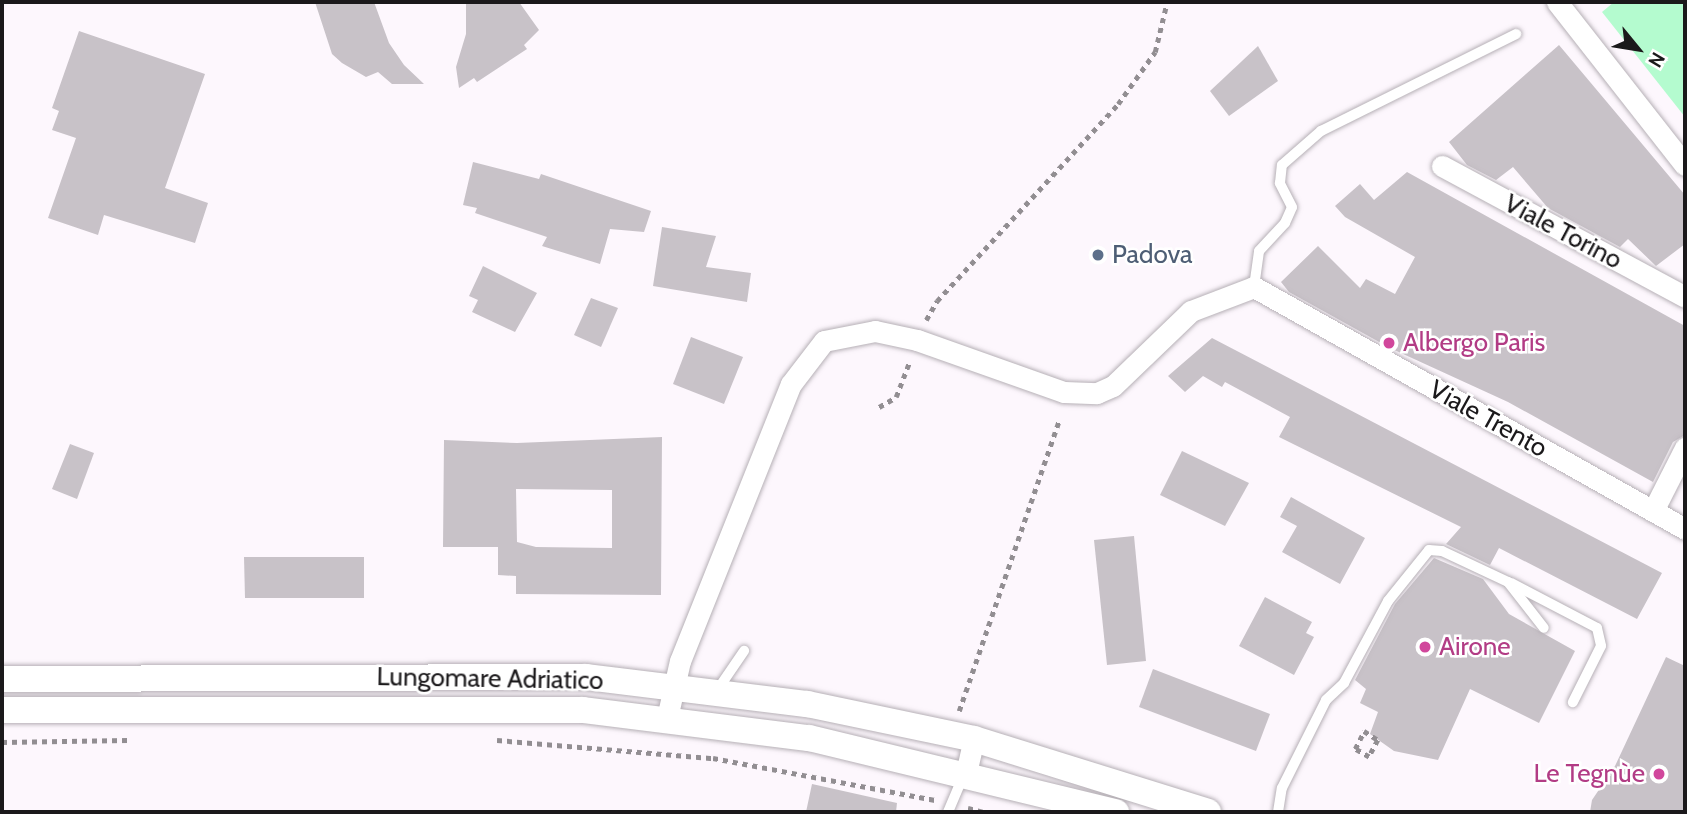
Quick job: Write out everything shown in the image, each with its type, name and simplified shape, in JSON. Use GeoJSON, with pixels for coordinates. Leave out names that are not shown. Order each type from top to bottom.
{"type":"FeatureCollection","features":[{"type":"Feature","properties":{"kind":"street"},"geometry":{"type":"LineString","coordinates":[[1557,2],[1685,165]]}},
{"type":"Feature","properties":{"kind":"street","name":"Viale Torino"},"geometry":{"type":"LineString","coordinates":[[1442,166],[1685,297]]}},
{"type":"Feature","properties":{"kind":"street"},"geometry":{"type":"LineString","coordinates":[[667,718],[673,687],[791,384],[824,341],[875,331],[917,340],[1064,392],[1097,393],[1113,386],[1191,312],[1254,288]]}},
{"type":"Feature","properties":{"kind":"street","name":"Viale Trento"},"geometry":{"type":"LineString","coordinates":[[1254,288],[1685,529]]}},
{"type":"Feature","properties":{"kind":"street"},"geometry":{"type":"LineString","coordinates":[[1653,511],[1685,448]]}},
{"type":"Feature","properties":{"kind":"street","name":"Lungomare Adriatico"},"geometry":{"type":"LineString","coordinates":[[2,679],[586,677],[807,704],[974,739],[1208,812]]}},
{"type":"Feature","properties":{"kind":"street","name":"Lungomare Adriatico"},"geometry":{"type":"LineString","coordinates":[[2,710],[396,707],[583,710],[667,718],[808,738],[966,773],[1116,812]]}},
{"type":"Feature","properties":{"kind":"street"},"geometry":{"type":"LineString","coordinates":[[966,773],[974,739]]}},
{"type":"Feature","properties":{"kind":"lane"},"geometry":{"type":"LineString","coordinates":[[1254,288],[1259,251],[1285,223],[1292,207],[1280,183],[1282,165],[1321,131],[1516,34]]}},
{"type":"Feature","properties":{"kind":"lane"},"geometry":{"type":"LineString","coordinates":[[1278,812],[1282,788],[1326,700],[1344,683],[1411,568],[1429,550],[1442,551],[1597,628],[1601,646],[1573,702]]}},
{"type":"Feature","properties":{"kind":"lane"},"geometry":{"type":"LineString","coordinates":[[1508,582],[1544,628]]}},
{"type":"Feature","properties":{"kind":"lane"},"geometry":{"type":"LineString","coordinates":[[715,692],[744,651]]}},
{"type":"Feature","properties":{"kind":"lane"},"geometry":{"type":"LineString","coordinates":[[949,808],[966,773]]}},
{"type":"Feature","properties":{"kind":"path"},"geometry":{"type":"LineString","coordinates":[[879,407],[896,397],[917,340],[937,301],[1118,104],[1155,52],[1167,2]]}},
{"type":"Feature","properties":{"kind":"path"},"geometry":{"type":"LineString","coordinates":[[959,711],[1059,420]]}},
{"type":"Feature","properties":{"kind":"path"},"geometry":{"type":"LineString","coordinates":[[1364,731],[1378,740],[1369,757],[1355,749],[1364,731]]}},
{"type":"Feature","properties":{"kind":"path"},"geometry":{"type":"LineString","coordinates":[[483,739],[713,758],[949,808],[984,812]]}},
{"type":"Feature","properties":{"kind":"path"},"geometry":{"type":"LineString","coordinates":[[2,741],[133,740]]}},
{"type":"Feature","properties":{"kind":"green space"},"geometry":{"type":"Polygon","coordinates":[[[1614,2],[1685,2],[1685,117],[1602,12],[1614,2]]]}},
{"type":"Feature","properties":{"kind":"building"},"geometry":{"type":"Polygon","coordinates":[[[315,2],[374,2],[389,43],[404,65],[424,84],[392,84],[378,72],[366,77],[342,63],[332,54],[315,2]]]}},
{"type":"Feature","properties":{"kind":"building"},"geometry":{"type":"Polygon","coordinates":[[[466,2],[519,2],[539,30],[524,45],[527,49],[477,82],[474,78],[459,88],[456,67],[466,34],[466,2]]]}},
{"type":"Feature","properties":{"kind":"building"},"geometry":{"type":"Polygon","coordinates":[[[79,31],[205,74],[165,188],[208,203],[195,243],[104,215],[98,235],[48,218],[76,138],[52,130],[59,111],[52,108],[79,31]]]}},
{"type":"Feature","properties":{"kind":"building"},"geometry":{"type":"Polygon","coordinates":[[[1559,45],[1685,195],[1685,244],[1656,266],[1628,239],[1620,247],[1548,208],[1513,167],[1496,180],[1467,165],[1449,142],[1559,45]]]}},
{"type":"Feature","properties":{"kind":"building"},"geometry":{"type":"Polygon","coordinates":[[[1258,46],[1278,81],[1229,116],[1210,91],[1258,46]]]}},
{"type":"Feature","properties":{"kind":"building"},"geometry":{"type":"Polygon","coordinates":[[[473,162],[539,179],[541,174],[651,211],[644,232],[610,229],[600,264],[542,246],[547,237],[475,213],[477,208],[463,205],[473,162]]]}},
{"type":"Feature","properties":{"kind":"building"},"geometry":{"type":"Polygon","coordinates":[[[1407,172],[1685,326],[1685,435],[1673,442],[1653,482],[1508,402],[1390,348],[1289,292],[1281,282],[1318,246],[1360,288],[1366,279],[1395,294],[1415,257],[1345,217],[1335,206],[1360,184],[1374,200],[1407,172]]]}},
{"type":"Feature","properties":{"kind":"building"},"geometry":{"type":"Polygon","coordinates":[[[662,227],[716,236],[706,267],[751,273],[747,302],[653,286],[662,227]]]}},
{"type":"Feature","properties":{"kind":"building"},"geometry":{"type":"Polygon","coordinates":[[[483,266],[537,293],[515,332],[472,312],[478,300],[469,296],[483,266]]]}},
{"type":"Feature","properties":{"kind":"building"},"geometry":{"type":"Polygon","coordinates":[[[591,298],[618,308],[601,347],[574,335],[591,298]]]}},
{"type":"Feature","properties":{"kind":"building"},"geometry":{"type":"Polygon","coordinates":[[[691,337],[743,357],[724,404],[673,384],[691,337]]]}},
{"type":"Feature","properties":{"kind":"building"},"geometry":{"type":"Polygon","coordinates":[[[1212,338],[1662,573],[1637,619],[1499,548],[1490,565],[1446,544],[1461,527],[1279,437],[1290,417],[1225,382],[1222,387],[1203,376],[1185,392],[1168,376],[1212,338]]]}},
{"type":"Feature","properties":{"kind":"building"},"geometry":{"type":"Polygon","coordinates":[[[662,437],[661,595],[516,594],[516,576],[498,575],[498,547],[443,547],[444,440],[517,443],[662,437]],[[516,489],[517,542],[536,547],[612,548],[612,490],[516,489]]]}},
{"type":"Feature","properties":{"kind":"building"},"geometry":{"type":"Polygon","coordinates":[[[70,444],[94,453],[77,499],[52,489],[70,444]]]}},
{"type":"Feature","properties":{"kind":"building"},"geometry":{"type":"Polygon","coordinates":[[[1182,451],[1249,483],[1225,526],[1160,495],[1182,451]]]}},
{"type":"Feature","properties":{"kind":"building"},"geometry":{"type":"Polygon","coordinates":[[[1291,497],[1365,538],[1340,584],[1282,552],[1297,526],[1280,517],[1291,497]]]}},
{"type":"Feature","properties":{"kind":"building"},"geometry":{"type":"Polygon","coordinates":[[[1134,536],[1146,661],[1107,665],[1094,540],[1134,536]]]}},
{"type":"Feature","properties":{"kind":"building"},"geometry":{"type":"Polygon","coordinates":[[[244,557],[364,557],[364,598],[245,598],[244,557]]]}},
{"type":"Feature","properties":{"kind":"building"},"geometry":{"type":"Polygon","coordinates":[[[1434,558],[1483,579],[1509,614],[1575,651],[1539,723],[1470,689],[1438,760],[1394,751],[1370,734],[1378,712],[1360,703],[1366,689],[1355,680],[1395,604],[1434,558]]]}},
{"type":"Feature","properties":{"kind":"building"},"geometry":{"type":"Polygon","coordinates":[[[1265,597],[1312,622],[1306,633],[1314,637],[1294,675],[1239,646],[1265,597]]]}},
{"type":"Feature","properties":{"kind":"building"},"geometry":{"type":"Polygon","coordinates":[[[1666,657],[1685,666],[1685,812],[1590,812],[1592,800],[1615,766],[1666,657]]]}},
{"type":"Feature","properties":{"kind":"building"},"geometry":{"type":"Polygon","coordinates":[[[1153,669],[1270,714],[1256,751],[1139,707],[1153,669]]]}},
{"type":"Feature","properties":{"kind":"building"},"geometry":{"type":"Polygon","coordinates":[[[812,784],[897,803],[896,812],[806,812],[812,784]]]}},
{"type":"Feature","properties":{"kind":"place","name":"Padova"},"geometry":{"type":"Point","coordinates":[1098,255]}},
{"type":"Feature","properties":{"kind":"place","name":"Albergo Paris"},"geometry":{"type":"Point","coordinates":[1389,343]}},
{"type":"Feature","properties":{"kind":"place","name":"Airone"},"geometry":{"type":"Point","coordinates":[1425,647]}},
{"type":"Feature","properties":{"kind":"place","name":"Le Tegnùe"},"geometry":{"type":"Point","coordinates":[1659,774]}}]}
